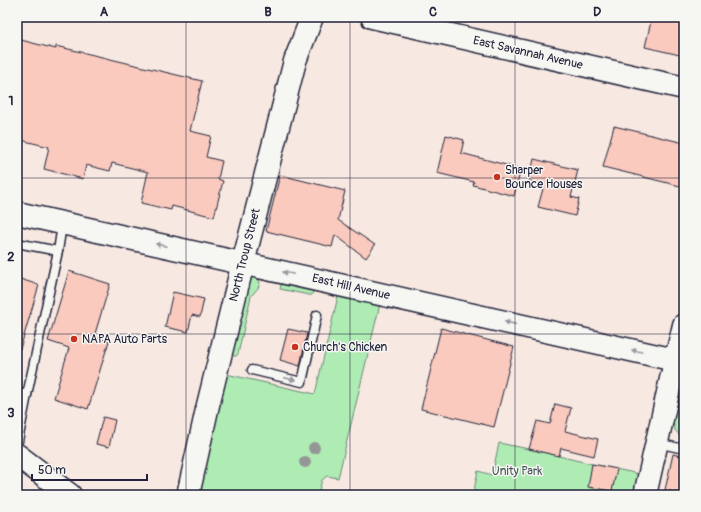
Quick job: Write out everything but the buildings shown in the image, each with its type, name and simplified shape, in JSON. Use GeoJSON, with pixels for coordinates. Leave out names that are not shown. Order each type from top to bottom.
{"type":"FeatureCollection","features":[{"type":"Feature","properties":{"kind":"main road","name":"North Troup Street"},"geometry":{"type":"LineString","coordinates":[[188,495],[208,405],[243,263],[295,61],[312,17]]}},
{"type":"Feature","properties":{"kind":"main road","name":"East Savannah Avenue"},"geometry":{"type":"LineString","coordinates":[[372,17],[684,88]]}},
{"type":"Feature","properties":{"kind":"main road","name":"East Hill Avenue"},"geometry":{"type":"LineString","coordinates":[[17,213],[63,222],[680,361]]}},
{"type":"Feature","properties":{"kind":"main road"},"geometry":{"type":"LineString","coordinates":[[645,495],[656,443],[680,361],[684,325]]}},
{"type":"Feature","properties":{"kind":"main road"},"geometry":{"type":"LineString","coordinates":[[17,455],[70,495]]}},
{"type":"Feature","properties":{"kind":"lane"},"geometry":{"type":"LineString","coordinates":[[17,446],[63,222]]}},
{"type":"Feature","properties":{"kind":"lane"},"geometry":{"type":"LineString","coordinates":[[17,243],[58,251]]}},
{"type":"Feature","properties":{"kind":"lane"},"geometry":{"type":"LineString","coordinates":[[252,370],[302,382],[317,315]]}},
{"type":"Feature","properties":{"kind":"lane"},"geometry":{"type":"LineString","coordinates":[[17,392],[27,395]]}},
{"type":"Feature","properties":{"kind":"lane"},"geometry":{"type":"LineString","coordinates":[[656,443],[684,449]]}},
{"type":"Feature","properties":{"kind":"green space"},"geometry":{"type":"Polygon","coordinates":[[[251,277],[258,278],[260,283],[258,288],[251,296],[238,354],[236,356],[232,356],[230,354],[251,277]]]}},
{"type":"Feature","properties":{"kind":"green space"},"geometry":{"type":"Polygon","coordinates":[[[283,284],[310,289],[313,292],[312,295],[309,295],[280,289],[281,285],[283,284]]]}},
{"type":"Feature","properties":{"kind":"green space"},"geometry":{"type":"Polygon","coordinates":[[[338,296],[380,304],[338,478],[327,476],[322,480],[318,495],[197,495],[226,374],[315,394],[338,296]]]}},
{"type":"Feature","properties":{"kind":"green space"},"geometry":{"type":"Polygon","coordinates":[[[682,384],[684,385],[684,438],[681,437],[675,430],[673,423],[682,384]]]}},
{"type":"Feature","properties":{"kind":"green space","name":"Unity Park"},"geometry":{"type":"Polygon","coordinates":[[[499,443],[639,474],[634,495],[473,495],[478,471],[492,475],[499,443]]]}},
{"type":"Feature","properties":{"kind":"place","name":"Sharper Bounce Houses"},"geometry":{"type":"Point","coordinates":[497,177]}},
{"type":"Feature","properties":{"kind":"place","name":"NAPA Auto Parts"},"geometry":{"type":"Point","coordinates":[74,339]}},
{"type":"Feature","properties":{"kind":"place","name":"Church's Chicken"},"geometry":{"type":"Point","coordinates":[295,347]}}]}
